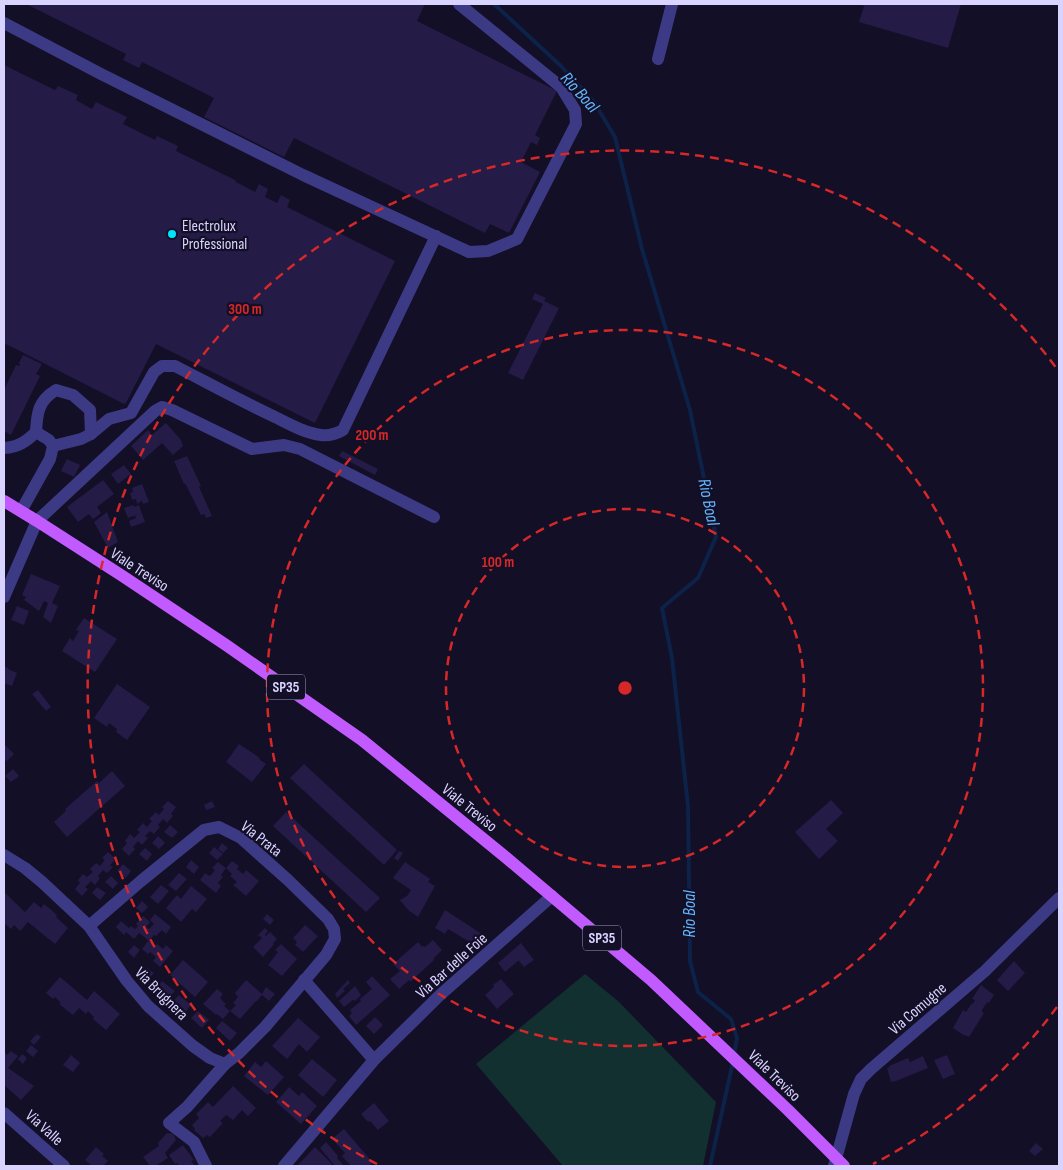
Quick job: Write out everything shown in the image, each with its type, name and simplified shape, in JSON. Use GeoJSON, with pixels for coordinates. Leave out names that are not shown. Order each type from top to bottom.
{"type":"FeatureCollection","features":[{"type":"Feature","properties":{"kind":"main road","name":"Viale Treviso"},"geometry":{"type":"LineString","coordinates":[[4,501],[121,575],[362,740],[652,980],[788,1110],[838,1164]]}},
{"type":"Feature","properties":{"kind":"street"},"geometry":{"type":"LineString","coordinates":[[4,23],[101,74],[303,175],[469,252],[488,251],[517,239],[576,124],[575,110],[561,87],[459,4]]}},
{"type":"Feature","properties":{"kind":"street"},"geometry":{"type":"LineString","coordinates":[[658,59],[672,4]]}},
{"type":"Feature","properties":{"kind":"street"},"geometry":{"type":"LineString","coordinates":[[53,446],[81,439],[91,434],[109,419],[131,413],[154,372],[162,366],[175,366],[285,422],[313,433],[329,436],[343,430],[436,236]]}},
{"type":"Feature","properties":{"kind":"street"},"geometry":{"type":"LineString","coordinates":[[4,448],[27,442],[36,432],[37,414],[46,396],[56,390],[73,395],[90,410],[91,434]]}},
{"type":"Feature","properties":{"kind":"street"},"geometry":{"type":"LineString","coordinates":[[4,597],[37,521],[155,411],[162,407],[172,410],[252,449],[284,445],[300,450],[434,516]]}},
{"type":"Feature","properties":{"kind":"street"},"geometry":{"type":"LineString","coordinates":[[20,511],[50,459],[53,446],[49,440],[36,432]]}},
{"type":"Feature","properties":{"kind":"street","name":"Via Prata"},"geometry":{"type":"LineString","coordinates":[[89,926],[141,880],[204,830],[219,827],[241,838],[328,919],[334,929],[335,939],[326,955],[304,980]]}},
{"type":"Feature","properties":{"kind":"street","name":"Via Brugnera"},"geometry":{"type":"LineString","coordinates":[[4,855],[25,868],[42,882],[89,926],[126,982],[148,1006],[193,1046],[210,1058],[225,1064]]}},
{"type":"Feature","properties":{"kind":"street","name":"Via Bar delle Foie"},"geometry":{"type":"LineString","coordinates":[[284,1166],[374,1060],[440,995],[552,896]]}},
{"type":"Feature","properties":{"kind":"street","name":"Via Comugne"},"geometry":{"type":"LineString","coordinates":[[838,1164],[854,1094],[861,1079],[985,971],[1059,898]]}},
{"type":"Feature","properties":{"kind":"street"},"geometry":{"type":"LineString","coordinates":[[206,1166],[194,1142],[169,1123],[225,1064],[265,1027],[304,980],[374,1060]]}},
{"type":"Feature","properties":{"kind":"street","name":"Via Valle"},"geometry":{"type":"LineString","coordinates":[[4,1113],[64,1166]]}},
{"type":"Feature","properties":{"kind":"green space"},"geometry":{"type":"Polygon","coordinates":[[[585,974],[618,1001],[716,1102],[703,1166],[563,1166],[476,1064],[585,974]]]}},
{"type":"Feature","properties":{"kind":"building"},"geometry":{"type":"Polygon","coordinates":[[[26,4],[425,4],[417,21],[557,91],[535,135],[540,138],[537,145],[531,142],[521,162],[540,172],[509,233],[490,224],[485,233],[294,138],[284,157],[204,117],[214,98],[142,62],[139,68],[123,60],[126,54],[26,4]]]}},
{"type":"Feature","properties":{"kind":"building"},"geometry":{"type":"Polygon","coordinates":[[[857,4],[961,4],[948,48],[859,22],[864,6],[857,4]]]}},
{"type":"Feature","properties":{"kind":"building","name":"Electrolux Professional"},"geometry":{"type":"Polygon","coordinates":[[[4,65],[55,90],[58,86],[78,95],[76,100],[92,109],[96,102],[127,117],[123,124],[155,140],[157,136],[178,146],[176,151],[255,192],[259,184],[268,189],[265,197],[277,203],[281,195],[290,200],[287,207],[395,261],[315,423],[156,344],[124,404],[4,343],[4,65]]]}},
{"type":"Feature","properties":{"kind":"building"},"geometry":{"type":"Polygon","coordinates":[[[535,293],[546,298],[544,301],[559,308],[523,380],[508,373],[543,304],[532,299],[535,293]]]}},
{"type":"Feature","properties":{"kind":"building"},"geometry":{"type":"Polygon","coordinates":[[[23,355],[42,364],[36,374],[40,376],[11,435],[4,431],[4,390],[16,365],[20,366],[19,363],[23,355]]]}},
{"type":"Feature","properties":{"kind":"building"},"geometry":{"type":"Polygon","coordinates":[[[166,423],[181,440],[183,446],[173,455],[162,443],[143,460],[131,446],[148,430],[152,435],[166,423]]]}},
{"type":"Feature","properties":{"kind":"building"},"geometry":{"type":"Polygon","coordinates":[[[342,451],[378,469],[375,475],[339,456],[342,451]]]}},
{"type":"Feature","properties":{"kind":"building"},"geometry":{"type":"Polygon","coordinates":[[[187,456],[212,516],[206,518],[204,514],[201,515],[174,461],[187,456]]]}},
{"type":"Feature","properties":{"kind":"building"},"geometry":{"type":"Polygon","coordinates":[[[67,459],[80,465],[74,477],[61,471],[67,459]]]}},
{"type":"Feature","properties":{"kind":"building"},"geometry":{"type":"Polygon","coordinates":[[[124,465],[131,474],[118,484],[111,474],[124,465]]]}},
{"type":"Feature","properties":{"kind":"building"},"geometry":{"type":"Polygon","coordinates":[[[103,480],[114,494],[97,507],[101,513],[93,519],[89,514],[78,522],[67,507],[103,480]]]}},
{"type":"Feature","properties":{"kind":"building"},"geometry":{"type":"Polygon","coordinates":[[[142,484],[149,502],[143,504],[142,501],[137,504],[136,499],[132,500],[130,493],[133,492],[132,488],[142,484]]]}},
{"type":"Feature","properties":{"kind":"building"},"geometry":{"type":"Polygon","coordinates":[[[133,505],[134,507],[139,505],[145,522],[131,527],[129,521],[136,518],[135,516],[139,514],[128,518],[124,508],[133,505]]]}},
{"type":"Feature","properties":{"kind":"building"},"geometry":{"type":"Polygon","coordinates":[[[107,512],[118,542],[108,548],[94,522],[107,512]]]}},
{"type":"Feature","properties":{"kind":"building"},"geometry":{"type":"Polygon","coordinates":[[[31,574],[60,586],[52,603],[58,606],[51,623],[43,617],[48,603],[44,601],[39,611],[24,600],[26,597],[22,595],[31,574]]]}},
{"type":"Feature","properties":{"kind":"building"},"geometry":{"type":"Polygon","coordinates":[[[17,606],[29,611],[24,625],[11,620],[17,606]]]}},
{"type":"Feature","properties":{"kind":"building"},"geometry":{"type":"Polygon","coordinates":[[[84,618],[117,639],[95,672],[62,651],[70,638],[73,641],[79,631],[76,630],[84,618]]]}},
{"type":"Feature","properties":{"kind":"building"},"geometry":{"type":"Polygon","coordinates":[[[4,666],[17,673],[12,686],[4,683],[4,666]]]}},
{"type":"Feature","properties":{"kind":"building"},"geometry":{"type":"Polygon","coordinates":[[[117,684],[150,707],[127,740],[116,732],[117,729],[109,723],[107,727],[94,718],[117,684]]]}},
{"type":"Feature","properties":{"kind":"building"},"geometry":{"type":"Polygon","coordinates":[[[38,690],[51,707],[46,711],[32,694],[38,690]]]}},
{"type":"Feature","properties":{"kind":"building"},"geometry":{"type":"Polygon","coordinates":[[[239,744],[266,764],[252,782],[226,762],[239,744]]]}},
{"type":"Feature","properties":{"kind":"building"},"geometry":{"type":"Polygon","coordinates":[[[5,745],[14,754],[7,761],[4,759],[5,745]]]}},
{"type":"Feature","properties":{"kind":"building"},"geometry":{"type":"Polygon","coordinates":[[[304,764],[397,850],[384,865],[290,778],[304,764]]]}},
{"type":"Feature","properties":{"kind":"building"},"geometry":{"type":"Polygon","coordinates":[[[13,769],[19,776],[11,782],[5,776],[13,769]]]}},
{"type":"Feature","properties":{"kind":"building"},"geometry":{"type":"Polygon","coordinates":[[[112,771],[125,786],[67,837],[54,822],[66,811],[65,809],[97,781],[99,783],[112,771]]]}},
{"type":"Feature","properties":{"kind":"building"},"geometry":{"type":"Polygon","coordinates":[[[831,800],[843,813],[826,829],[838,841],[819,859],[795,832],[831,800]]]}},
{"type":"Feature","properties":{"kind":"building"},"geometry":{"type":"Polygon","coordinates":[[[168,801],[176,807],[171,814],[173,816],[167,823],[163,819],[158,825],[160,827],[154,834],[150,831],[145,836],[148,838],[142,845],[138,841],[133,847],[135,849],[129,856],[122,849],[127,843],[125,841],[130,834],[134,838],[140,832],[137,830],[143,823],[147,827],[152,821],[149,819],[156,812],[159,815],[164,809],[162,807],[168,801]]]}},
{"type":"Feature","properties":{"kind":"building"},"geometry":{"type":"Polygon","coordinates":[[[212,801],[215,807],[206,810],[204,805],[212,801]]]}},
{"type":"Feature","properties":{"kind":"building"},"geometry":{"type":"Polygon","coordinates":[[[286,812],[380,898],[366,912],[273,826],[286,812]]]}},
{"type":"Feature","properties":{"kind":"building"},"geometry":{"type":"Polygon","coordinates":[[[170,825],[178,832],[172,838],[164,832],[170,825]]]}},
{"type":"Feature","properties":{"kind":"building"},"geometry":{"type":"Polygon","coordinates":[[[158,836],[165,843],[159,849],[152,843],[158,836]]]}},
{"type":"Feature","properties":{"kind":"building"},"geometry":{"type":"Polygon","coordinates":[[[222,843],[228,848],[223,853],[218,849],[222,843]]]}},
{"type":"Feature","properties":{"kind":"building"},"geometry":{"type":"Polygon","coordinates":[[[214,847],[223,854],[217,860],[209,853],[214,847]]]}},
{"type":"Feature","properties":{"kind":"building"},"geometry":{"type":"Polygon","coordinates":[[[145,848],[152,854],[147,861],[139,854],[145,848]]]}},
{"type":"Feature","properties":{"kind":"building"},"geometry":{"type":"Polygon","coordinates":[[[399,851],[403,853],[398,861],[394,858],[399,851]]]}},
{"type":"Feature","properties":{"kind":"building"},"geometry":{"type":"Polygon","coordinates":[[[108,852],[116,859],[110,865],[113,867],[107,873],[103,870],[98,876],[100,878],[95,885],[91,881],[85,887],[88,889],[82,896],[75,889],[80,883],[78,880],[83,874],[87,877],[93,872],[90,869],[96,863],[100,866],[105,860],[102,858],[108,852]]]}},
{"type":"Feature","properties":{"kind":"building"},"geometry":{"type":"Polygon","coordinates":[[[191,860],[199,867],[194,874],[186,867],[191,860]]]}},
{"type":"Feature","properties":{"kind":"building"},"geometry":{"type":"Polygon","coordinates":[[[232,861],[239,866],[237,869],[243,874],[246,870],[259,881],[246,896],[233,885],[237,882],[230,876],[232,874],[226,868],[232,861]]]}},
{"type":"Feature","properties":{"kind":"building"},"geometry":{"type":"Polygon","coordinates":[[[218,862],[226,868],[221,875],[223,877],[218,883],[221,886],[216,893],[200,880],[205,873],[210,876],[215,870],[212,868],[218,862]]]}},
{"type":"Feature","properties":{"kind":"building"},"geometry":{"type":"Polygon","coordinates":[[[405,862],[430,879],[428,882],[435,886],[418,917],[408,910],[400,900],[407,896],[411,890],[393,878],[405,862]]]}},
{"type":"Feature","properties":{"kind":"building"},"geometry":{"type":"Polygon","coordinates":[[[123,864],[131,871],[126,878],[117,871],[123,864]]]}},
{"type":"Feature","properties":{"kind":"building"},"geometry":{"type":"Polygon","coordinates":[[[179,873],[187,879],[176,891],[168,885],[179,873]]]}},
{"type":"Feature","properties":{"kind":"building"},"geometry":{"type":"Polygon","coordinates":[[[111,876],[118,883],[113,889],[105,882],[111,876]]]}},
{"type":"Feature","properties":{"kind":"building"},"geometry":{"type":"Polygon","coordinates":[[[161,885],[169,891],[158,904],[150,897],[161,885]]]}},
{"type":"Feature","properties":{"kind":"building"},"geometry":{"type":"Polygon","coordinates":[[[191,886],[207,899],[196,912],[192,909],[181,922],[166,908],[177,895],[181,899],[191,886]]]}},
{"type":"Feature","properties":{"kind":"building"},"geometry":{"type":"Polygon","coordinates":[[[97,887],[106,893],[100,900],[92,893],[97,887]]]}},
{"type":"Feature","properties":{"kind":"building"},"geometry":{"type":"Polygon","coordinates":[[[4,892],[25,912],[34,902],[41,908],[44,904],[68,928],[55,944],[28,922],[20,931],[14,925],[11,929],[4,923],[4,892]]]}},
{"type":"Feature","properties":{"kind":"building"},"geometry":{"type":"Polygon","coordinates":[[[142,901],[148,907],[142,913],[136,908],[142,901]]]}},
{"type":"Feature","properties":{"kind":"building"},"geometry":{"type":"Polygon","coordinates":[[[445,910],[485,936],[478,947],[448,929],[445,934],[435,928],[445,910]]]}},
{"type":"Feature","properties":{"kind":"building"},"geometry":{"type":"Polygon","coordinates":[[[155,914],[171,927],[166,934],[162,930],[149,941],[139,933],[134,939],[126,932],[124,935],[116,927],[121,921],[129,928],[131,926],[135,929],[138,926],[136,924],[143,916],[150,922],[146,927],[149,929],[154,924],[150,920],[155,914]]]}},
{"type":"Feature","properties":{"kind":"building"},"geometry":{"type":"Polygon","coordinates":[[[267,914],[274,920],[270,925],[263,919],[267,914]]]}},
{"type":"Feature","properties":{"kind":"building"},"geometry":{"type":"Polygon","coordinates":[[[305,925],[318,936],[303,952],[295,945],[297,942],[293,938],[305,925]]]}},
{"type":"Feature","properties":{"kind":"building"},"geometry":{"type":"Polygon","coordinates":[[[265,928],[268,931],[266,936],[270,932],[277,939],[263,957],[253,947],[262,938],[258,935],[265,928]]]}},
{"type":"Feature","properties":{"kind":"building"},"geometry":{"type":"Polygon","coordinates":[[[433,940],[442,950],[410,982],[409,980],[399,989],[390,979],[400,971],[393,964],[418,942],[422,947],[425,947],[433,940]]]}},
{"type":"Feature","properties":{"kind":"building"},"geometry":{"type":"Polygon","coordinates":[[[148,941],[155,946],[157,944],[163,949],[166,945],[173,951],[160,967],[153,961],[156,957],[142,949],[148,941]]]}},
{"type":"Feature","properties":{"kind":"building"},"geometry":{"type":"Polygon","coordinates":[[[521,943],[534,960],[524,967],[518,960],[505,972],[498,963],[521,943]]]}},
{"type":"Feature","properties":{"kind":"building"},"geometry":{"type":"Polygon","coordinates":[[[281,944],[297,959],[282,976],[268,965],[278,952],[275,950],[281,944]]]}},
{"type":"Feature","properties":{"kind":"building"},"geometry":{"type":"Polygon","coordinates":[[[134,945],[140,950],[134,958],[128,952],[134,945]]]}},
{"type":"Feature","properties":{"kind":"building"},"geometry":{"type":"Polygon","coordinates":[[[183,960],[208,982],[195,997],[170,975],[183,960]]]}},
{"type":"Feature","properties":{"kind":"building"},"geometry":{"type":"Polygon","coordinates":[[[1014,961],[1025,973],[1008,991],[997,980],[1014,961]]]}},
{"type":"Feature","properties":{"kind":"building"},"geometry":{"type":"Polygon","coordinates":[[[147,968],[154,973],[147,981],[141,976],[147,968]]]}},
{"type":"Feature","properties":{"kind":"building"},"geometry":{"type":"Polygon","coordinates":[[[372,976],[390,995],[356,1025],[349,1016],[352,1013],[350,1010],[372,989],[366,982],[372,976]]]}},
{"type":"Feature","properties":{"kind":"building"},"geometry":{"type":"Polygon","coordinates":[[[60,977],[87,1000],[94,991],[120,1014],[106,1030],[93,1019],[94,1017],[88,1011],[86,1014],[79,1008],[73,1015],[59,1004],[61,1003],[55,997],[53,999],[46,993],[60,977]]]}},
{"type":"Feature","properties":{"kind":"building"},"geometry":{"type":"Polygon","coordinates":[[[501,979],[514,994],[497,1009],[485,995],[501,979]]]}},
{"type":"Feature","properties":{"kind":"building"},"geometry":{"type":"Polygon","coordinates":[[[246,980],[262,994],[266,987],[275,994],[269,1001],[262,995],[240,1019],[230,1011],[236,1005],[233,1003],[238,997],[235,993],[246,980]]]}},
{"type":"Feature","properties":{"kind":"building"},"geometry":{"type":"Polygon","coordinates":[[[348,980],[350,983],[337,998],[335,994],[348,980]]]}},
{"type":"Feature","properties":{"kind":"building"},"geometry":{"type":"Polygon","coordinates":[[[162,981],[175,991],[168,999],[156,988],[162,981]]]}},
{"type":"Feature","properties":{"kind":"building"},"geometry":{"type":"Polygon","coordinates":[[[981,985],[994,995],[982,1010],[984,1013],[969,1037],[965,1036],[953,1028],[963,1010],[966,1012],[973,1004],[975,1000],[972,999],[981,985]]]}},
{"type":"Feature","properties":{"kind":"building"},"geometry":{"type":"Polygon","coordinates":[[[355,986],[361,995],[344,1007],[339,1001],[355,986]]]}},
{"type":"Feature","properties":{"kind":"building"},"geometry":{"type":"Polygon","coordinates":[[[217,989],[223,994],[220,998],[226,1004],[224,1006],[230,1011],[223,1019],[203,1004],[217,989]]]}},
{"type":"Feature","properties":{"kind":"building"},"geometry":{"type":"Polygon","coordinates":[[[179,995],[191,1005],[185,1013],[172,1002],[179,995]]]}},
{"type":"Feature","properties":{"kind":"building"},"geometry":{"type":"Polygon","coordinates":[[[198,1011],[209,1020],[202,1028],[191,1018],[198,1011]]]}},
{"type":"Feature","properties":{"kind":"building"},"geometry":{"type":"Polygon","coordinates":[[[375,1017],[383,1025],[374,1034],[366,1026],[375,1017]]]}},
{"type":"Feature","properties":{"kind":"building"},"geometry":{"type":"Polygon","coordinates":[[[298,1018],[320,1037],[307,1052],[299,1044],[287,1059],[272,1046],[298,1018]]]}},
{"type":"Feature","properties":{"kind":"building"},"geometry":{"type":"Polygon","coordinates":[[[222,1021],[237,1033],[230,1041],[216,1028],[222,1021]]]}},
{"type":"Feature","properties":{"kind":"building"},"geometry":{"type":"Polygon","coordinates":[[[37,1034],[41,1037],[34,1045],[30,1041],[37,1034]]]}},
{"type":"Feature","properties":{"kind":"building"},"geometry":{"type":"Polygon","coordinates":[[[31,1045],[38,1051],[33,1057],[26,1051],[31,1045]]]}},
{"type":"Feature","properties":{"kind":"building"},"geometry":{"type":"Polygon","coordinates":[[[11,1051],[18,1056],[8,1068],[34,1086],[21,1100],[4,1085],[4,1052],[7,1055],[11,1051]]]}},
{"type":"Feature","properties":{"kind":"building"},"geometry":{"type":"Polygon","coordinates":[[[22,1054],[27,1058],[23,1064],[18,1059],[22,1054]]]}},
{"type":"Feature","properties":{"kind":"building"},"geometry":{"type":"Polygon","coordinates":[[[71,1055],[80,1063],[73,1072],[63,1065],[71,1055]]]}},
{"type":"Feature","properties":{"kind":"building"},"geometry":{"type":"Polygon","coordinates":[[[947,1055],[955,1074],[943,1079],[934,1060],[947,1055]]]}},
{"type":"Feature","properties":{"kind":"building"},"geometry":{"type":"Polygon","coordinates":[[[923,1056],[928,1068],[891,1082],[887,1068],[889,1066],[908,1058],[910,1062],[923,1056]]]}},
{"type":"Feature","properties":{"kind":"building"},"geometry":{"type":"Polygon","coordinates":[[[312,1059],[337,1080],[323,1097],[298,1075],[312,1059]]]}},
{"type":"Feature","properties":{"kind":"building"},"geometry":{"type":"Polygon","coordinates":[[[266,1061],[284,1077],[268,1095],[244,1076],[255,1062],[261,1067],[266,1061]]]}},
{"type":"Feature","properties":{"kind":"building"},"geometry":{"type":"Polygon","coordinates":[[[233,1086],[256,1108],[248,1116],[242,1110],[233,1120],[226,1115],[220,1121],[223,1123],[210,1137],[207,1135],[203,1138],[194,1130],[192,1125],[199,1118],[196,1114],[208,1102],[213,1107],[233,1086]]]}},
{"type":"Feature","properties":{"kind":"building"},"geometry":{"type":"Polygon","coordinates":[[[289,1087],[299,1096],[302,1092],[317,1106],[301,1124],[276,1102],[289,1087]]]}},
{"type":"Feature","properties":{"kind":"building"},"geometry":{"type":"Polygon","coordinates":[[[374,1103],[389,1121],[378,1130],[361,1114],[374,1103]]]}},
{"type":"Feature","properties":{"kind":"building"},"geometry":{"type":"Polygon","coordinates":[[[344,1129],[373,1163],[369,1166],[351,1166],[342,1156],[345,1153],[332,1139],[344,1129]]]}},
{"type":"Feature","properties":{"kind":"building"},"geometry":{"type":"Polygon","coordinates":[[[167,1133],[173,1134],[176,1140],[165,1153],[168,1158],[158,1166],[150,1166],[143,1157],[159,1146],[158,1143],[167,1133]]]}},
{"type":"Feature","properties":{"kind":"building"},"geometry":{"type":"Polygon","coordinates":[[[326,1142],[344,1166],[335,1166],[320,1148],[326,1142]]]}},
{"type":"Feature","properties":{"kind":"building"},"geometry":{"type":"Polygon","coordinates":[[[1036,1143],[1043,1149],[1035,1156],[1029,1151],[1036,1143]]]}},
{"type":"Feature","properties":{"kind":"building"},"geometry":{"type":"Polygon","coordinates":[[[183,1145],[194,1160],[191,1161],[195,1166],[175,1164],[169,1155],[183,1145]]]}},
{"type":"Feature","properties":{"kind":"building"},"geometry":{"type":"Polygon","coordinates":[[[96,1147],[104,1154],[102,1156],[108,1161],[103,1166],[90,1166],[85,1160],[96,1147]]]}},
{"type":"Feature","properties":{"kind":"building"},"geometry":{"type":"Polygon","coordinates":[[[315,1147],[332,1164],[330,1166],[299,1166],[298,1165],[315,1147]]]}},
{"type":"Feature","properties":{"kind":"waterway","name":"Rio Boal"},"geometry":{"type":"LineString","coordinates":[[494,4],[561,66],[594,102],[615,137],[642,249],[690,410],[716,537],[698,578],[662,608],[672,658],[688,806],[690,961],[698,992],[731,1019],[737,1038],[734,1055]]}},
{"type":"Feature","properties":{"kind":"waterway","name":"Rio Boal"},"geometry":{"type":"LineString","coordinates":[[710,1166],[733,1062]]}},
{"type":"Feature","properties":{"kind":"place","name":"Electrolux Professional"},"geometry":{"type":"Point","coordinates":[172,234]}}]}
